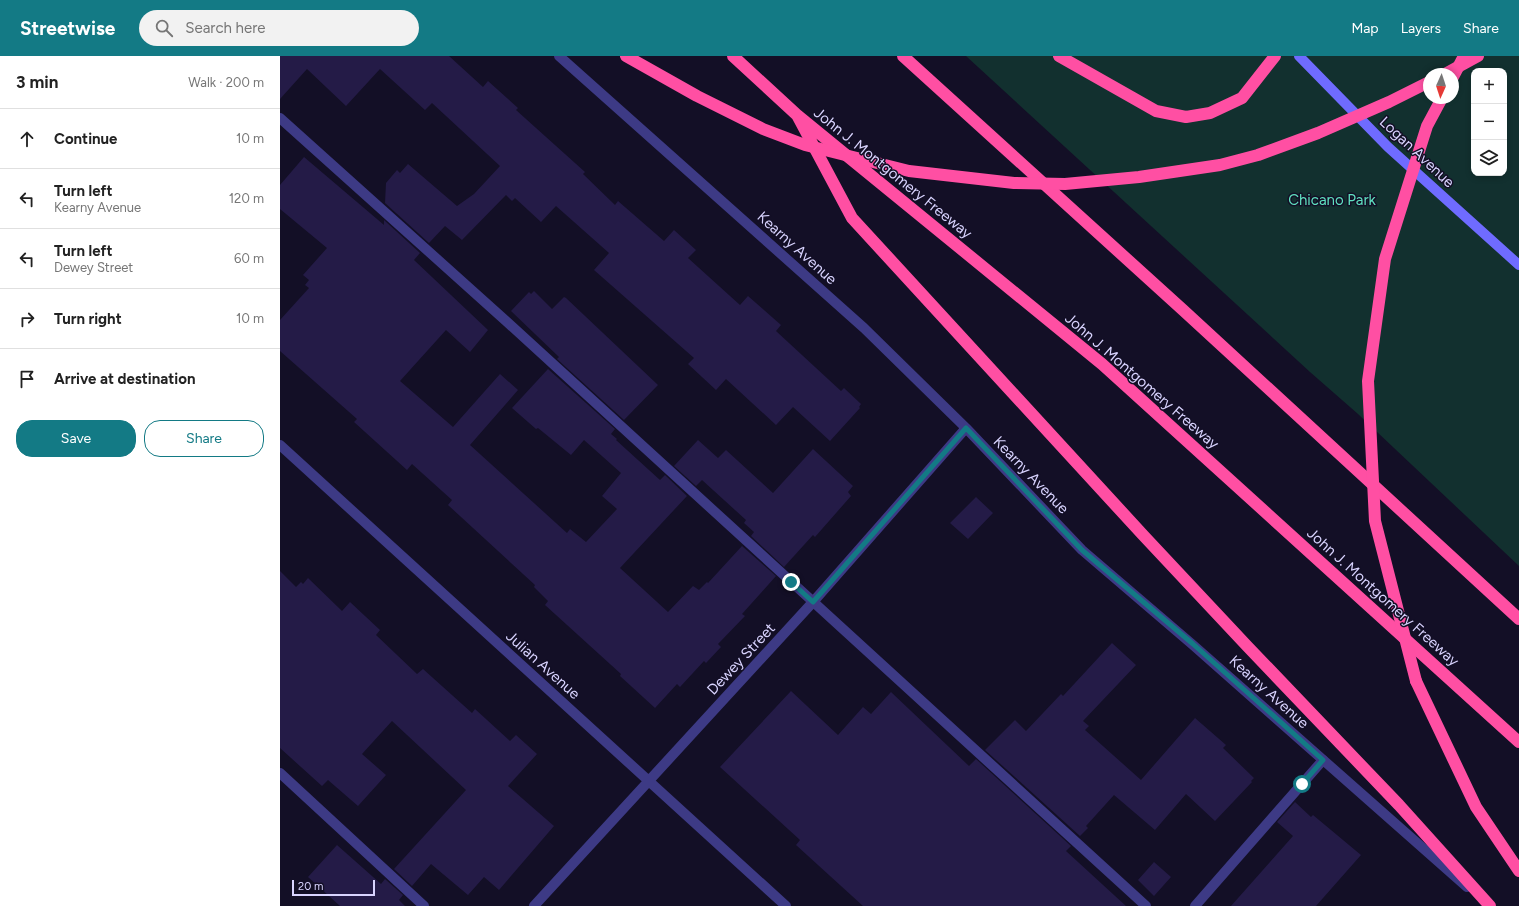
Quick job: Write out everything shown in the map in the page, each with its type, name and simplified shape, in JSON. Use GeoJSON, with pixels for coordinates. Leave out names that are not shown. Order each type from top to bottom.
{"type":"FeatureCollection","features":[{"type":"Feature","properties":{"kind":"highway"},"geometry":{"type":"LineString","coordinates":[[626,56],[697,96],[763,129],[805,145],[909,171],[1014,183],[1073,183],[1139,177],[1220,165],[1258,155],[1318,133],[1423,85]]}},
{"type":"Feature","properties":{"kind":"highway","name":"John J. Montgomery Freeway"},"geometry":{"type":"LineString","coordinates":[[733,56],[797,115],[1102,364],[1519,742]]}},
{"type":"Feature","properties":{"kind":"highway"},"geometry":{"type":"LineString","coordinates":[[903,56],[1519,619]]}},
{"type":"Feature","properties":{"kind":"highway"},"geometry":{"type":"LineString","coordinates":[[1059,56],[1156,111],[1186,117],[1210,113],[1242,98],[1275,56]]}},
{"type":"Feature","properties":{"kind":"highway"},"geometry":{"type":"LineString","coordinates":[[1458,68],[1464,56]]}},
{"type":"Feature","properties":{"kind":"highway"},"geometry":{"type":"LineString","coordinates":[[1459,70],[1478,56]]}},
{"type":"Feature","properties":{"kind":"highway"},"geometry":{"type":"LineString","coordinates":[[1439,104],[1428,126],[1385,259],[1368,381],[1375,520],[1416,681],[1476,807],[1519,871]]}},
{"type":"Feature","properties":{"kind":"highway"},"geometry":{"type":"LineString","coordinates":[[797,115],[852,218],[1164,557],[1399,806],[1489,906]]}},
{"type":"Feature","properties":{"kind":"main road","name":"Logan Avenue"},"geometry":{"type":"LineString","coordinates":[[1299,56],[1388,147],[1519,265]]}},
{"type":"Feature","properties":{"kind":"street","name":"Kearny Avenue"},"geometry":{"type":"LineString","coordinates":[[559,56],[864,328],[966,428],[1082,550],[1193,644],[1489,906]]}},
{"type":"Feature","properties":{"kind":"street"},"geometry":{"type":"LineString","coordinates":[[280,118],[506,321],[1146,906]]}},
{"type":"Feature","properties":{"kind":"street","name":"Dewey Street"},"geometry":{"type":"LineString","coordinates":[[534,906],[813,602],[966,428]]}},
{"type":"Feature","properties":{"kind":"street","name":"Julian Avenue"},"geometry":{"type":"LineString","coordinates":[[280,445],[786,906]]}},
{"type":"Feature","properties":{"kind":"street"},"geometry":{"type":"LineString","coordinates":[[1195,906],[1323,760]]}},
{"type":"Feature","properties":{"kind":"street"},"geometry":{"type":"LineString","coordinates":[[280,773],[424,906]]}},
{"type":"Feature","properties":{"kind":"green space","name":"Chicano Park"},"geometry":{"type":"Polygon","coordinates":[[[966,56],[1519,56],[1519,566],[1358,414],[1310,372],[966,56]]]}},
{"type":"Feature","properties":{"kind":"building"},"geometry":{"type":"Polygon","coordinates":[[[280,56],[449,56],[483,87],[488,81],[518,108],[516,110],[585,172],[583,174],[615,205],[618,201],[664,241],[674,230],[696,250],[688,258],[740,305],[748,296],[781,325],[776,331],[841,391],[844,388],[861,404],[859,407],[860,408],[830,441],[793,407],[776,425],[726,379],[716,390],[688,364],[694,358],[594,270],[609,253],[556,206],[541,222],[515,198],[512,201],[506,195],[462,240],[445,226],[429,243],[385,203],[386,183],[397,170],[400,173],[408,164],[457,206],[474,194],[500,166],[432,103],[425,110],[380,69],[346,106],[307,69],[280,99],[280,56]]]}},
{"type":"Feature","properties":{"kind":"building"},"geometry":{"type":"Polygon","coordinates":[[[304,157],[384,225],[384,220],[420,253],[414,260],[488,330],[470,352],[446,330],[400,381],[453,427],[500,374],[518,390],[470,445],[567,533],[570,529],[586,542],[617,509],[602,496],[621,473],[584,440],[571,455],[538,428],[536,429],[512,408],[548,369],[615,429],[611,434],[617,439],[616,440],[660,480],[665,475],[687,496],[620,568],[668,612],[693,586],[699,590],[707,582],[708,583],[742,546],[776,576],[742,614],[745,616],[718,644],[721,647],[706,663],[704,661],[680,687],[677,684],[655,708],[620,676],[621,674],[545,605],[548,601],[534,587],[535,585],[448,505],[452,500],[412,464],[407,470],[354,422],[357,419],[280,351],[280,320],[309,288],[305,285],[309,280],[303,275],[327,248],[280,209],[280,185],[304,157]]]}},
{"type":"Feature","properties":{"kind":"building"},"geometry":{"type":"Polygon","coordinates":[[[534,291],[552,309],[564,297],[566,298],[658,385],[624,420],[557,359],[559,357],[511,311],[529,292],[531,294],[534,291]]]}},
{"type":"Feature","properties":{"kind":"building"},"geometry":{"type":"Polygon","coordinates":[[[698,440],[718,458],[726,450],[773,493],[813,449],[853,486],[848,492],[851,496],[815,537],[813,535],[784,567],[751,536],[754,532],[744,523],[746,520],[702,480],[696,486],[674,466],[698,440]]]}},
{"type":"Feature","properties":{"kind":"building"},"geometry":{"type":"Polygon","coordinates":[[[976,497],[993,513],[968,539],[950,523],[976,497]]]}},
{"type":"Feature","properties":{"kind":"building"},"geometry":{"type":"Polygon","coordinates":[[[280,571],[296,587],[301,582],[303,584],[308,578],[342,611],[350,602],[380,630],[376,635],[417,674],[423,669],[472,713],[475,709],[510,741],[516,735],[537,754],[508,786],[554,826],[499,890],[484,877],[468,895],[431,864],[412,886],[394,869],[466,790],[392,721],[362,754],[386,775],[358,806],[328,780],[322,786],[280,748],[280,571]]]}},
{"type":"Feature","properties":{"kind":"building"},"geometry":{"type":"Polygon","coordinates":[[[1112,643],[1136,665],[1083,721],[1089,726],[1085,730],[1141,780],[1195,718],[1226,745],[1223,748],[1254,778],[1251,781],[1252,782],[1215,821],[1186,794],[1155,830],[1114,795],[1086,826],[1088,828],[1080,836],[985,750],[1015,720],[1026,731],[1061,694],[1063,696],[1112,643]]]}},
{"type":"Feature","properties":{"kind":"building"},"geometry":{"type":"Polygon","coordinates":[[[791,691],[838,735],[863,707],[871,714],[891,692],[969,766],[976,759],[1071,846],[1066,851],[1126,906],[863,906],[796,845],[800,840],[720,767],[791,691]]]}},
{"type":"Feature","properties":{"kind":"building"},"geometry":{"type":"Polygon","coordinates":[[[1295,802],[1311,817],[1313,815],[1361,855],[1316,906],[1231,906],[1293,836],[1277,822],[1295,802]]]}},
{"type":"Feature","properties":{"kind":"building"},"geometry":{"type":"Polygon","coordinates":[[[337,845],[381,884],[385,879],[403,895],[399,900],[405,906],[340,906],[308,877],[337,845]]]}},
{"type":"Feature","properties":{"kind":"building"},"geometry":{"type":"Polygon","coordinates":[[[1154,862],[1171,877],[1154,896],[1138,880],[1154,862]]]}},
{"type":"Feature","properties":{"kind":"route"},"geometry":{"type":"LineString","coordinates":[[791,582],[813,602],[966,428],[1082,550],[1193,644],[1323,760],[1302,784]]}}]}
